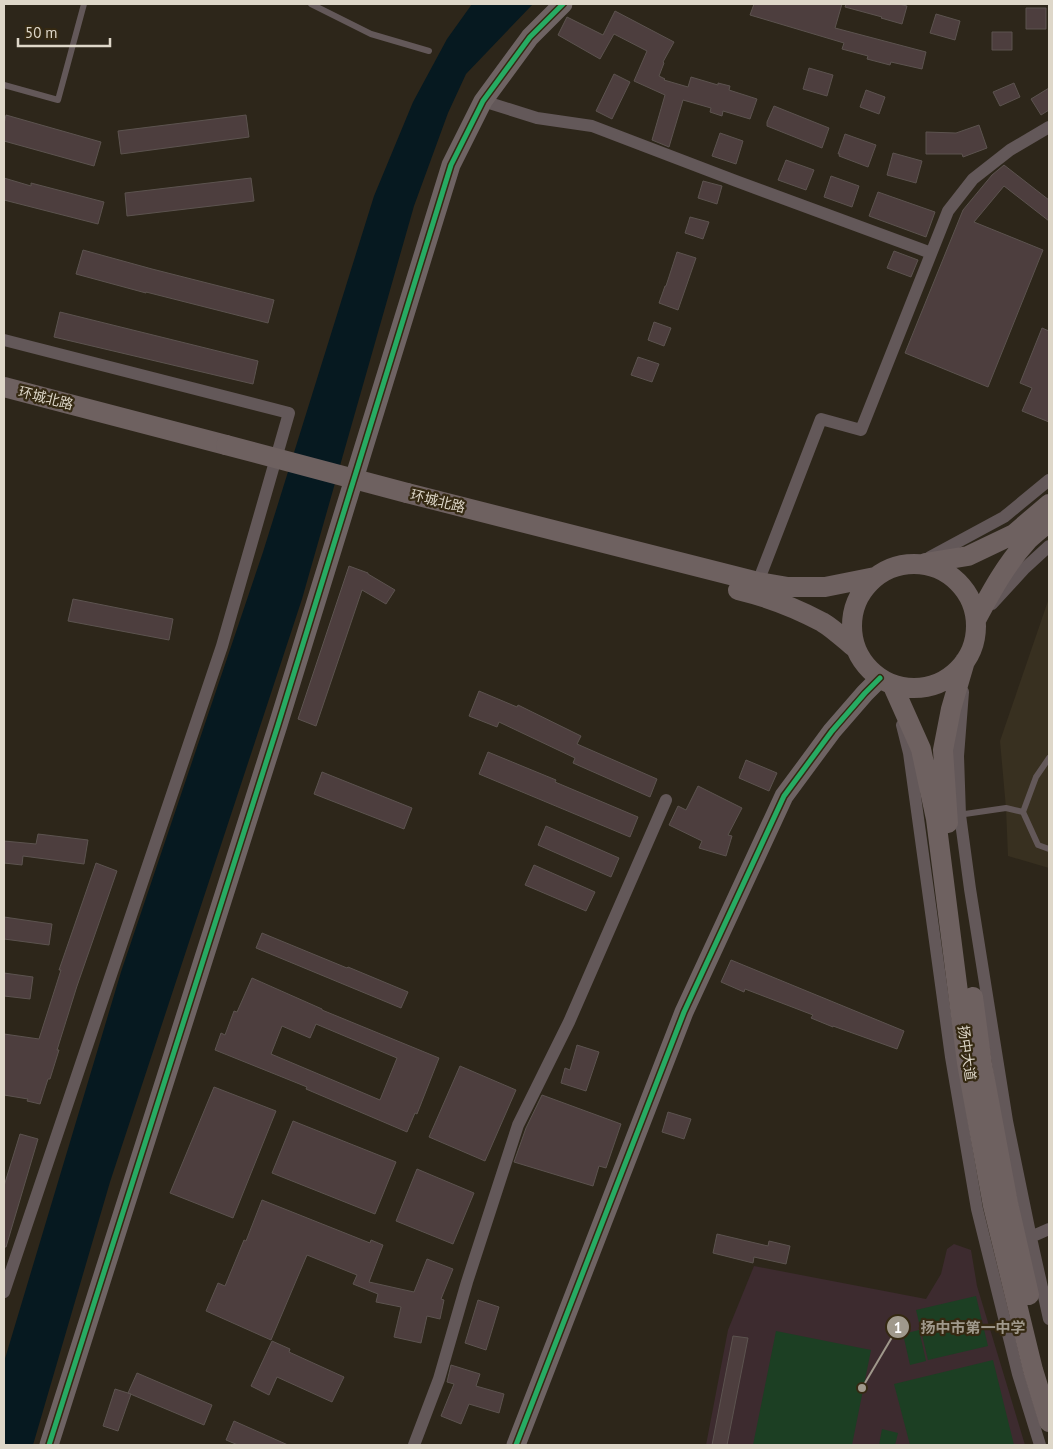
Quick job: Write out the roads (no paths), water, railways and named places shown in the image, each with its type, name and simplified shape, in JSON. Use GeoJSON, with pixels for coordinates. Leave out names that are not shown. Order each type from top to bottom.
{"type":"FeatureCollection","features":[{"type":"Feature","properties":{"kind":"main road","name":"环城北路"},"geometry":{"type":"LineString","coordinates":[[4,388],[225,451],[406,498],[754,594],[797,610],[823,623],[856,649]]}},
{"type":"Feature","properties":{"kind":"main road","name":"环城北路"},"geometry":{"type":"LineString","coordinates":[[4,401],[225,451]]}},
{"type":"Feature","properties":{"kind":"main road","name":"环城北路"},"geometry":{"type":"LineString","coordinates":[[406,498],[758,582],[788,587],[825,587],[875,577]]}},
{"type":"Feature","properties":{"kind":"main road"},"geometry":{"type":"LineString","coordinates":[[919,564],[942,570],[962,585],[974,606],[976,635],[972,649],[956,672],[945,680],[919,688],[905,687],[886,681],[866,665],[856,649],[852,623],[854,610],[862,592],[875,577],[888,569],[903,564],[919,564],[968,556],[1014,534],[1049,504]]}},
{"type":"Feature","properties":{"kind":"main road"},"geometry":{"type":"LineString","coordinates":[[976,620],[1009,563],[1029,539],[1049,522]]}},
{"type":"Feature","properties":{"kind":"main road","name":"扬中大道"},"geometry":{"type":"LineString","coordinates":[[965,661],[950,709],[943,750],[954,816],[982,1064],[1008,1203],[1024,1241],[1049,1378]]}},
{"type":"Feature","properties":{"kind":"main road","name":"扬中大道"},"geometry":{"type":"LineString","coordinates":[[886,681],[921,749],[936,819],[967,1063],[993,1206],[1033,1370],[1049,1422]]}},
{"type":"Feature","properties":{"kind":"street"},"geometry":{"type":"LineString","coordinates":[[49,1445],[278,725],[451,165],[483,101],[530,37],[563,4]]}},
{"type":"Feature","properties":{"kind":"street"},"geometry":{"type":"LineString","coordinates":[[483,101],[537,118],[592,126],[931,254]]}},
{"type":"Feature","properties":{"kind":"street"},"geometry":{"type":"LineString","coordinates":[[758,582],[821,419],[861,430],[948,211],[973,179],[1010,150],[1049,127]]}},
{"type":"Feature","properties":{"kind":"street"},"geometry":{"type":"LineString","coordinates":[[4,340],[289,413],[222,646],[4,1292]]}},
{"type":"Feature","properties":{"kind":"street"},"geometry":{"type":"LineString","coordinates":[[919,564],[1004,517],[1049,480]]}},
{"type":"Feature","properties":{"kind":"street"},"geometry":{"type":"LineString","coordinates":[[976,620],[1025,568],[1049,546]]}},
{"type":"Feature","properties":{"kind":"street"},"geometry":{"type":"LineString","coordinates":[[516,1445],[684,1012],[784,796],[832,731],[865,692],[886,681],[909,753],[951,1057],[977,1209],[1018,1374],[1040,1445]]}},
{"type":"Feature","properties":{"kind":"street"},"geometry":{"type":"LineString","coordinates":[[414,1445],[438,1379],[518,1125],[569,1022],[666,800]]}},
{"type":"Feature","properties":{"kind":"street"},"geometry":{"type":"LineString","coordinates":[[1049,1229],[1024,1241],[1049,1319]]}},
{"type":"Feature","properties":{"kind":"lane"},"geometry":{"type":"LineString","coordinates":[[4,86],[58,100],[84,4]]}},
{"type":"Feature","properties":{"kind":"lane"},"geometry":{"type":"LineString","coordinates":[[311,4],[371,34],[429,51]]}},
{"type":"Feature","properties":{"kind":"lane"},"geometry":{"type":"LineString","coordinates":[[1049,758],[1036,777],[1023,812],[1038,845],[1049,849]]}},
{"type":"Feature","properties":{"kind":"lane"},"geometry":{"type":"LineString","coordinates":[[954,816],[1006,808],[1023,812]]}},
{"type":"Feature","properties":{"kind":"water"},"geometry":{"type":"Polygon","coordinates":[[[472,4],[533,4],[466,74],[448,113],[414,206],[302,599],[110,1182],[33,1445],[4,1445],[4,1362],[121,972],[263,552],[374,196],[413,102],[447,39],[472,4]]]}},
{"type":"Feature","properties":{"kind":"place","name":"扬中市第一中学"},"geometry":{"type":"Point","coordinates":[862,1388]}}]}
